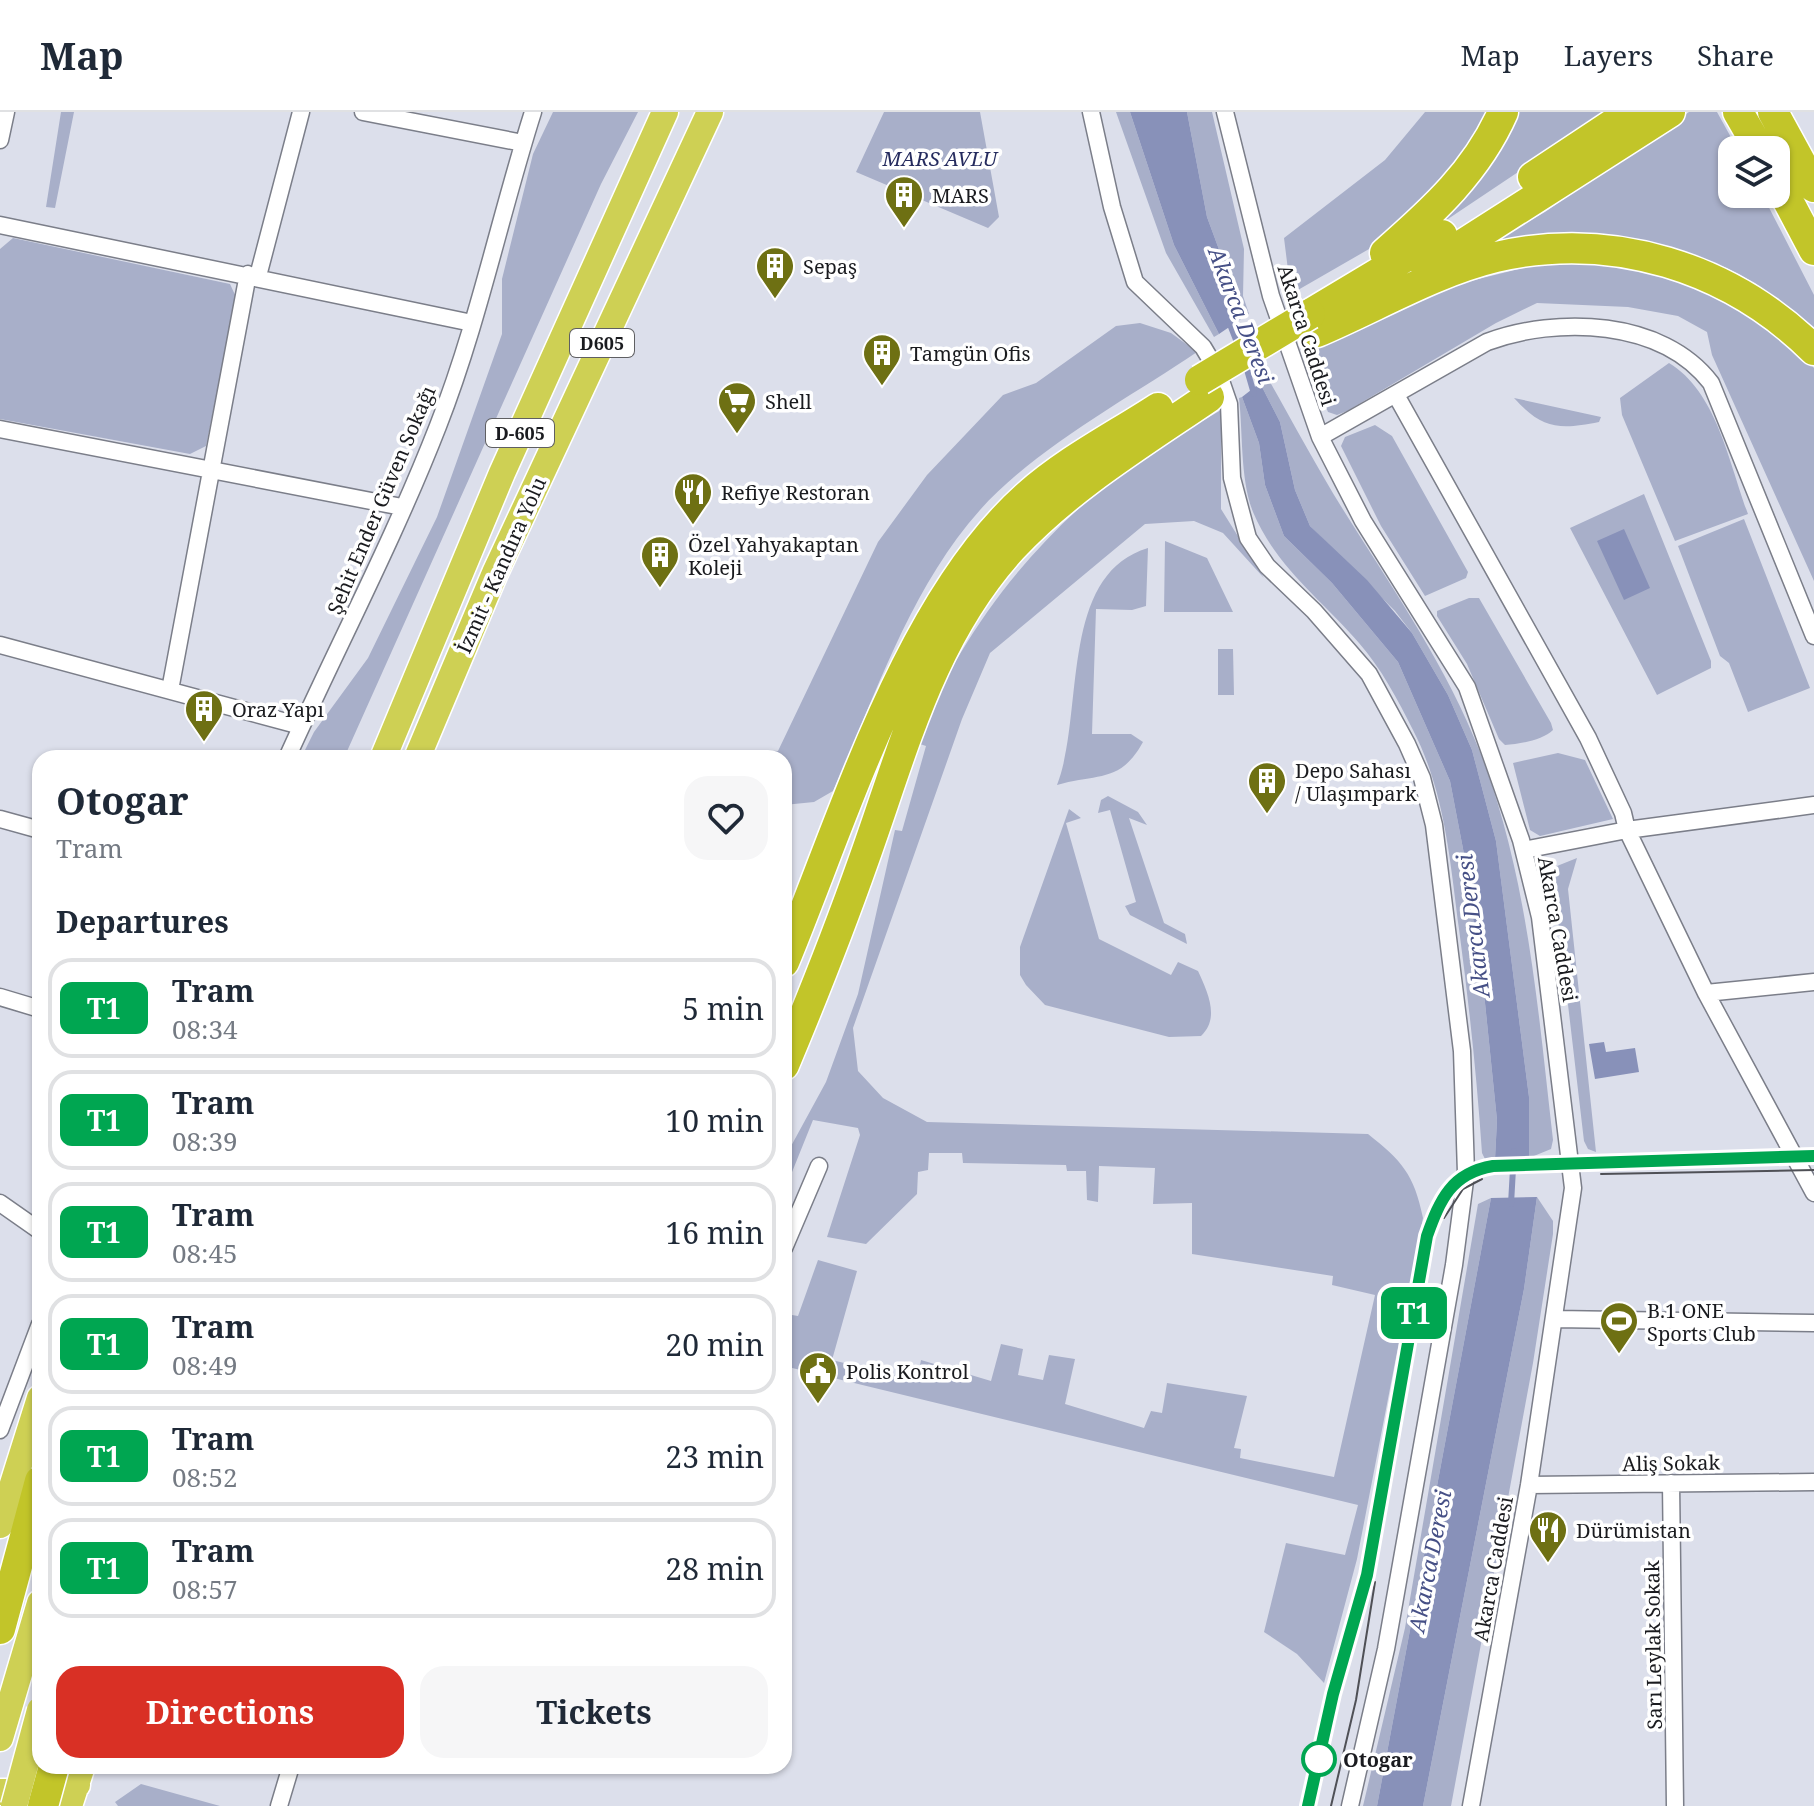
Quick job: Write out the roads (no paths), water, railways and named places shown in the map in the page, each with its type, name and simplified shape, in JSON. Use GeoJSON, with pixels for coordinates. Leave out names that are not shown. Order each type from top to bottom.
{"type":"FeatureCollection","features":[{"type":"Feature","properties":{"kind":"highway","name":"İzmit - Kandıra Yolu"},"geometry":{"type":"LineString","coordinates":[[386,750],[502,473],[665,112]]}},
{"type":"Feature","properties":{"kind":"highway","name":"İzmit - Kandıra Yolu"},"geometry":{"type":"LineString","coordinates":[[421,750],[495,573],[710,112]]}},
{"type":"Feature","properties":{"kind":"highway"},"geometry":{"type":"LineString","coordinates":[[1310,317],[1436,208],[1476,164],[1503,112]]}},
{"type":"Feature","properties":{"kind":"highway"},"geometry":{"type":"LineString","coordinates":[[792,1044],[863,862],[913,712],[941,648],[995,568],[1051,509],[1204,389],[1310,317],[1443,235],[1631,112]]}},
{"type":"Feature","properties":{"kind":"highway"},"geometry":{"type":"LineString","coordinates":[[1310,317],[1454,251],[1670,112]]}},
{"type":"Feature","properties":{"kind":"highway"},"geometry":{"type":"LineString","coordinates":[[1738,112],[1752,136]]}},
{"type":"Feature","properties":{"kind":"highway"},"geometry":{"type":"LineString","coordinates":[[1773,112],[1814,187]]}},
{"type":"Feature","properties":{"kind":"highway"},"geometry":{"type":"LineString","coordinates":[[1789,112],[1814,167]]}},
{"type":"Feature","properties":{"kind":"highway"},"geometry":{"type":"LineString","coordinates":[[1790,205],[1814,250]]}},
{"type":"Feature","properties":{"kind":"highway"},"geometry":{"type":"LineString","coordinates":[[1310,317],[1496,257],[1584,249],[1637,254],[1680,265],[1729,285],[1768,309],[1814,350]]}},
{"type":"Feature","properties":{"kind":"highway"},"geometry":{"type":"LineString","coordinates":[[792,942],[890,699],[959,576],[991,534],[1027,496],[1080,457],[1204,389]]}},
{"type":"Feature","properties":{"kind":"highway"},"geometry":{"type":"LineString","coordinates":[[427,750],[440,707]]}},
{"type":"Feature","properties":{"kind":"highway"},"geometry":{"type":"LineString","coordinates":[[0,1525],[32,1423]]}},
{"type":"Feature","properties":{"kind":"highway"},"geometry":{"type":"LineString","coordinates":[[0,1629],[32,1511]]}},
{"type":"Feature","properties":{"kind":"highway"},"geometry":{"type":"LineString","coordinates":[[0,1738],[32,1630]]}},
{"type":"Feature","properties":{"kind":"highway"},"geometry":{"type":"LineString","coordinates":[[14,1806],[32,1740]]}},
{"type":"Feature","properties":{"kind":"highway"},"geometry":{"type":"LineString","coordinates":[[0,1792],[34,1792],[72,1786]]}},
{"type":"Feature","properties":{"kind":"highway"},"geometry":{"type":"LineString","coordinates":[[43,1806],[72,1786]]}},
{"type":"Feature","properties":{"kind":"street"},"geometry":{"type":"LineString","coordinates":[[0,140],[6,112]]}},
{"type":"Feature","properties":{"kind":"street"},"geometry":{"type":"LineString","coordinates":[[170,690],[211,468],[253,275],[301,112]]}},
{"type":"Feature","properties":{"kind":"street"},"geometry":{"type":"LineString","coordinates":[[363,112],[523,143]]}},
{"type":"Feature","properties":{"kind":"street","name":"Şehit Ender Güven Sokağı"},"geometry":{"type":"LineString","coordinates":[[290,750],[371,583],[438,426],[472,323],[533,112]]}},
{"type":"Feature","properties":{"kind":"street"},"geometry":{"type":"LineString","coordinates":[[1091,112],[1112,207],[1135,282],[1203,347],[1218,372],[1229,404],[1232,478],[1248,538],[1267,566],[1314,611],[1369,674],[1422,778],[1434,825],[1462,1051],[1466,1168],[1454,1265],[1389,1634],[1350,1806]]}},
{"type":"Feature","properties":{"kind":"street","name":"Akarca Caddesi"},"geometry":{"type":"LineString","coordinates":[[1225,112],[1271,296],[1320,437],[1363,521],[1467,687],[1524,850],[1540,917],[1573,1188],[1529,1485],[1471,1806]]}},
{"type":"Feature","properties":{"kind":"street"},"geometry":{"type":"LineString","coordinates":[[0,225],[253,275],[472,323]]}},
{"type":"Feature","properties":{"kind":"street"},"geometry":{"type":"LineString","coordinates":[[1320,437],[1487,342],[1515,331],[1579,327],[1652,340],[1696,364],[1711,383],[1814,636]]}},
{"type":"Feature","properties":{"kind":"street"},"geometry":{"type":"LineString","coordinates":[[1396,395],[1588,738],[1623,813],[1627,830],[1706,993],[1814,1193]]}},
{"type":"Feature","properties":{"kind":"street"},"geometry":{"type":"LineString","coordinates":[[0,429],[402,507]]}},
{"type":"Feature","properties":{"kind":"street"},"geometry":{"type":"LineString","coordinates":[[0,645],[301,726]]}},
{"type":"Feature","properties":{"kind":"street"},"geometry":{"type":"LineString","coordinates":[[1524,850],[1627,830],[1814,805]]}},
{"type":"Feature","properties":{"kind":"street"},"geometry":{"type":"LineString","coordinates":[[0,819],[32,828]]}},
{"type":"Feature","properties":{"kind":"street"},"geometry":{"type":"LineString","coordinates":[[1706,993],[1814,982]]}},
{"type":"Feature","properties":{"kind":"street"},"geometry":{"type":"LineString","coordinates":[[0,997],[32,1007]]}},
{"type":"Feature","properties":{"kind":"street"},"geometry":{"type":"LineString","coordinates":[[792,1229],[819,1166]]}},
{"type":"Feature","properties":{"kind":"street"},"geometry":{"type":"LineString","coordinates":[[0,1203],[32,1225]]}},
{"type":"Feature","properties":{"kind":"street"},"geometry":{"type":"LineString","coordinates":[[1556,1319],[1814,1323]]}},
{"type":"Feature","properties":{"kind":"street"},"geometry":{"type":"LineString","coordinates":[[0,1430],[32,1345]]}},
{"type":"Feature","properties":{"kind":"street","name":"Aliş Sokak"},"geometry":{"type":"LineString","coordinates":[[1529,1485],[1814,1482]]}},
{"type":"Feature","properties":{"kind":"street","name":"Sarı Leylak Sokak"},"geometry":{"type":"LineString","coordinates":[[1671,1483],[1675,1806]]}},
{"type":"Feature","properties":{"kind":"street"},"geometry":{"type":"LineString","coordinates":[[279,1806],[289,1774]]}},
{"type":"Feature","properties":{"kind":"water"},"geometry":{"type":"Polygon","coordinates":[[[1130,112],[1187,112],[1207,217],[1244,317],[1219,334],[1174,245],[1130,112]]]}},
{"type":"Feature","properties":{"kind":"water"},"geometry":{"type":"Polygon","coordinates":[[[1260,383],[1280,422],[1295,490],[1310,526],[1367,580],[1412,633],[1448,695],[1472,750],[1496,841],[1529,1097],[1529,1158],[1495,1159],[1497,1120],[1485,1003],[1464,854],[1450,781],[1398,662],[1332,583],[1284,536],[1265,485],[1259,443],[1242,397],[1260,383]]]}},
{"type":"Feature","properties":{"kind":"water"},"geometry":{"type":"Polygon","coordinates":[[[1624,529],[1650,588],[1624,600],[1597,541],[1624,529]]]}},
{"type":"Feature","properties":{"kind":"water"},"geometry":{"type":"Polygon","coordinates":[[[1604,1042],[1606,1052],[1635,1048],[1639,1072],[1595,1079],[1589,1044],[1604,1042]]]}},
{"type":"Feature","properties":{"kind":"water"},"geometry":{"type":"Polygon","coordinates":[[[1537,1197],[1524,1289],[1423,1806],[1377,1806],[1491,1198],[1537,1197]]]}},
{"type":"Feature","properties":{"kind":"waterway","name":"Akarca Deresi"},"geometry":{"type":"LineString","coordinates":[[1229,322],[1238,345]]}},
{"type":"Feature","properties":{"kind":"waterway","name":"Akarca Deresi"},"geometry":{"type":"LineString","coordinates":[[1245,363],[1254,394]]}},
{"type":"Feature","properties":{"kind":"waterway","name":"Akarca Deresi"},"geometry":{"type":"LineString","coordinates":[[1511,1204],[1514,1151]]}},
{"type":"Feature","properties":{"kind":"tram line","name":"T1"},"geometry":{"type":"LineString","coordinates":[[1308,1806],[1333,1694],[1367,1575],[1427,1236],[1449,1185],[1477,1168],[1493,1166],[1814,1156]]}},
{"type":"Feature","properties":{"kind":"tram line"},"geometry":{"type":"LineString","coordinates":[[1308,1806],[1333,1694],[1367,1575],[1427,1236],[1449,1190],[1467,1175],[1493,1166],[1814,1157]]}},
{"type":"Feature","properties":{"kind":"tram line"},"geometry":{"type":"LineString","coordinates":[[1601,1174],[1814,1170]]}},
{"type":"Feature","properties":{"kind":"tram line"},"geometry":{"type":"LineString","coordinates":[[1444,1218],[1463,1189],[1482,1179]]}},
{"type":"Feature","properties":{"kind":"tram line"},"geometry":{"type":"LineString","coordinates":[[1331,1806],[1356,1700],[1375,1582]]}},
{"type":"Feature","properties":{"kind":"place","name":"MARS"},"geometry":{"type":"Point","coordinates":[904,229]}},
{"type":"Feature","properties":{"kind":"place","name":"Sepaş"},"geometry":{"type":"Point","coordinates":[775,300]}},
{"type":"Feature","properties":{"kind":"place","name":"Tamgün Ofis"},"geometry":{"type":"Point","coordinates":[882,387]}},
{"type":"Feature","properties":{"kind":"place","name":"Shell"},"geometry":{"type":"Point","coordinates":[737,435]}},
{"type":"Feature","properties":{"kind":"place","name":"Refiye Restoran"},"geometry":{"type":"Point","coordinates":[693,526]}},
{"type":"Feature","properties":{"kind":"place","name":"Özel Yahyakaptan Koleji"},"geometry":{"type":"Point","coordinates":[660,589]}},
{"type":"Feature","properties":{"kind":"place","name":"Oraz Yapı"},"geometry":{"type":"Point","coordinates":[204,743]}},
{"type":"Feature","properties":{"kind":"place","name":"Depo Sahası / Ulaşımpark"},"geometry":{"type":"Point","coordinates":[1267,815]}},
{"type":"Feature","properties":{"kind":"place","name":"B.1 ONE Sports Club"},"geometry":{"type":"Point","coordinates":[1619,1355]}},
{"type":"Feature","properties":{"kind":"place","name":"Polis Kontrol"},"geometry":{"type":"Point","coordinates":[818,1405]}},
{"type":"Feature","properties":{"kind":"place","name":"Dürümistan"},"geometry":{"type":"Point","coordinates":[1548,1564]}},
{"type":"Feature","properties":{"kind":"place","name":"Otogar"},"geometry":{"type":"Point","coordinates":[1319,1759]}},
{"type":"Feature","properties":{"kind":"park label","name":"MARS AVLU"},"geometry":{"type":"Point","coordinates":[940,158]}}]}
